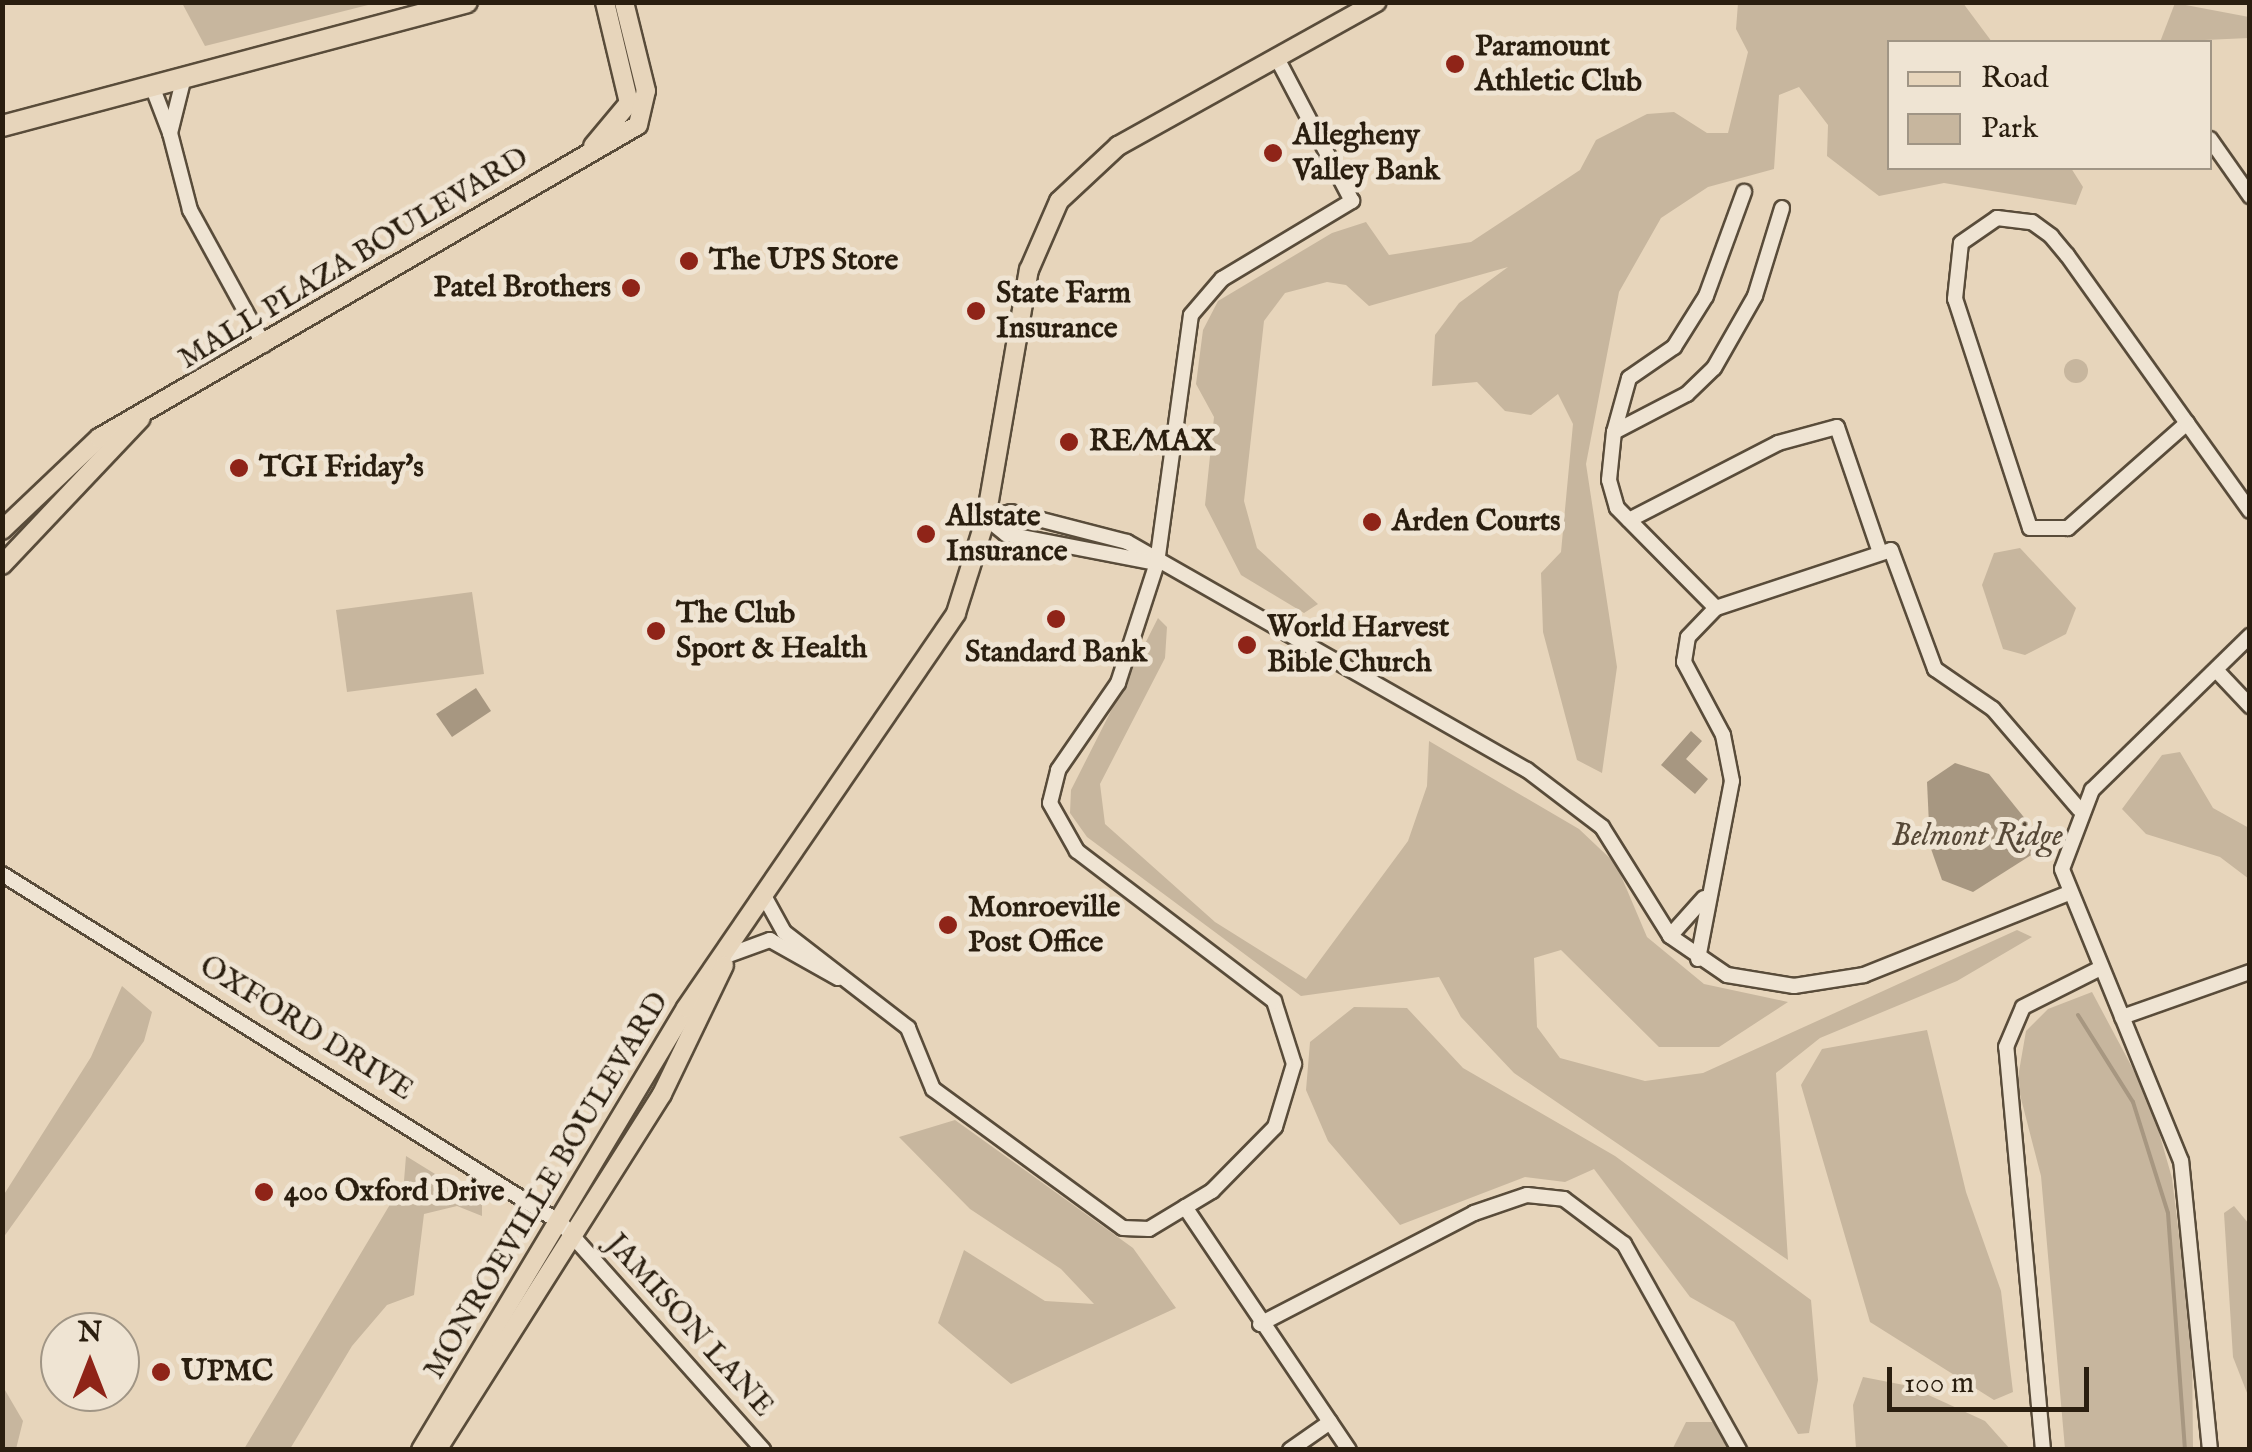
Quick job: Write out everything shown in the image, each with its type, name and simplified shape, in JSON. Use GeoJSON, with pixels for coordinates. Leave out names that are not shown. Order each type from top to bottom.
{"type":"FeatureCollection","features":[{"type":"Feature","properties":{"kind":"highway"},"geometry":{"type":"LineString","coordinates":[[2,126],[467,2]]}},
{"type":"Feature","properties":{"kind":"main road","name":"MALL PLAZA BOULEVARD"},"geometry":{"type":"LineString","coordinates":[[593,146],[628,103],[605,2]]}},
{"type":"Feature","properties":{"kind":"main road","name":"MALL PLAZA BOULEVARD"},"geometry":{"type":"LineString","coordinates":[[2,530],[99,438],[142,418],[593,146],[615,141],[646,112],[624,2]]}},
{"type":"Feature","properties":{"kind":"main road","name":"MONROEVILLE BOULEVARD"},"geometry":{"type":"LineString","coordinates":[[421,1450],[561,1223],[686,1008],[726,956],[763,894],[946,632],[986,518],[1027,283],[1051,212],[1118,146],[1376,2]]}},
{"type":"Feature","properties":{"kind":"main road","name":"MALL PLAZA BOULEVARD"},"geometry":{"type":"LineString","coordinates":[[2,565],[142,418]]}},
{"type":"Feature","properties":{"kind":"main road","name":"MONROEVILLE BOULEVARD"},"geometry":{"type":"LineString","coordinates":[[436,1450],[575,1238],[709,1007],[726,956]]}},
{"type":"Feature","properties":{"kind":"street"},"geometry":{"type":"LineString","coordinates":[[763,894],[784,932],[908,1028],[933,1089],[1112,1222],[1140,1231],[1185,1207],[1239,1169],[1276,1127],[1294,1074],[1287,1023],[1245,973],[1064,839],[1050,803],[1058,770],[1124,670],[1157,564],[1191,314],[1222,278],[1352,200],[1278,60]]}},
{"type":"Feature","properties":{"kind":"street"},"geometry":{"type":"LineString","coordinates":[[170,134],[184,78]]}},
{"type":"Feature","properties":{"kind":"street"},"geometry":{"type":"LineString","coordinates":[[152,86],[202,242],[264,344]]}},
{"type":"Feature","properties":{"kind":"street"},"geometry":{"type":"LineString","coordinates":[[2212,142],[2250,196]]}},
{"type":"Feature","properties":{"kind":"street"},"geometry":{"type":"LineString","coordinates":[[1716,608],[1629,520],[1610,491],[1614,432],[1629,378],[1674,347],[1706,296],[1744,192]]}},
{"type":"Feature","properties":{"kind":"street"},"geometry":{"type":"LineString","coordinates":[[1614,432],[1714,368],[1755,296],[1782,208]]}},
{"type":"Feature","properties":{"kind":"street"},"geometry":{"type":"LineString","coordinates":[[2187,423],[2068,528],[2030,528],[1955,299],[1961,244],[1997,218],[2042,227],[2187,423],[2250,512]]}},
{"type":"Feature","properties":{"kind":"street"},"geometry":{"type":"LineString","coordinates":[[1629,520],[1778,443],[1836,427],[1879,550]]}},
{"type":"Feature","properties":{"kind":"street"},"geometry":{"type":"LineString","coordinates":[[986,518],[1011,512],[1101,532],[1563,794],[1602,827],[1670,936],[1698,959],[1770,985],[1839,981],[1930,954],[2066,894]]}},
{"type":"Feature","properties":{"kind":"street"},"geometry":{"type":"LineString","coordinates":[[986,518],[1006,534],[1157,564]]}},
{"type":"Feature","properties":{"kind":"street"},"geometry":{"type":"LineString","coordinates":[[1698,959],[1731,769],[1684,662],[1688,637],[1716,608],[1879,550],[1900,558],[1934,669],[1993,710],[2079,808]]}},
{"type":"Feature","properties":{"kind":"street"},"geometry":{"type":"LineString","coordinates":[[2210,1450],[2186,1184],[2122,1017],[2066,894],[2063,857],[2079,808],[2250,636]]}},
{"type":"Feature","properties":{"kind":"street"},"geometry":{"type":"LineString","coordinates":[[2216,670],[2250,706]]}},
{"type":"Feature","properties":{"kind":"street","name":"OXFORD DRIVE"},"geometry":{"type":"LineString","coordinates":[[2,874],[561,1223],[575,1238]]}},
{"type":"Feature","properties":{"kind":"street"},"geometry":{"type":"LineString","coordinates":[[1670,936],[1710,889]]}},
{"type":"Feature","properties":{"kind":"street"},"geometry":{"type":"LineString","coordinates":[[726,956],[770,940],[848,982]]}},
{"type":"Feature","properties":{"kind":"street"},"geometry":{"type":"LineString","coordinates":[[2043,1450],[2006,1047],[2024,1007],[2099,969]]}},
{"type":"Feature","properties":{"kind":"street"},"geometry":{"type":"LineString","coordinates":[[2122,1017],[2250,972]]}},
{"type":"Feature","properties":{"kind":"street"},"geometry":{"type":"LineString","coordinates":[[1260,1324],[1474,1214],[1527,1195],[1564,1199],[1624,1244],[1739,1450]]}},
{"type":"Feature","properties":{"kind":"street"},"geometry":{"type":"LineString","coordinates":[[1185,1207],[1260,1324],[1349,1450]]}},
{"type":"Feature","properties":{"kind":"street","name":"JAMISON LANE"},"geometry":{"type":"LineString","coordinates":[[575,1238],[763,1450]]}},
{"type":"Feature","properties":{"kind":"street"},"geometry":{"type":"LineString","coordinates":[[1290,1450],[1330,1422]]}},
{"type":"Feature","properties":{"kind":"green space"},"geometry":{"type":"Polygon","coordinates":[[[182,2],[376,3],[205,46],[182,2]]]}},
{"type":"Feature","properties":{"kind":"green space"},"geometry":{"type":"Polygon","coordinates":[[[1738,3],[1963,3],[1991,40],[1887,40],[1887,170],[2072,170],[2083,187],[2076,205],[1944,183],[1879,196],[1827,156],[1828,125],[1799,87],[1779,95],[1774,169],[1708,187],[1661,218],[1619,292],[1586,464],[1617,667],[1602,773],[1577,760],[1543,632],[1541,573],[1561,552],[1573,424],[1558,394],[1531,415],[1505,411],[1477,382],[1432,386],[1435,335],[1459,303],[1508,267],[1369,306],[1346,285],[1327,282],[1285,293],[1264,321],[1244,501],[1257,548],[1318,604],[1304,613],[1241,575],[1205,505],[1214,417],[1196,384],[1203,330],[1218,301],[1332,233],[1366,222],[1389,255],[1471,242],[1580,170],[1596,140],[1647,114],[1674,112],[1707,133],[1728,133],[1748,52],[1736,29],[1738,3]]]}},
{"type":"Feature","properties":{"kind":"green space"},"geometry":{"type":"Polygon","coordinates":[[[2175,3],[2249,17],[2249,38],[2161,40],[2175,3]]]}},
{"type":"Feature","properties":{"kind":"green space"},"geometry":{"type":"Polygon","coordinates":[[[2076,359],[2085,362],[2085,380],[2076,383],[2067,380],[2064,371],[2067,362],[2076,359]]]}},
{"type":"Feature","properties":{"kind":"green space"},"geometry":{"type":"Polygon","coordinates":[[[2020,548],[2076,608],[2066,634],[2025,655],[2003,649],[1982,585],[1994,553],[2020,548]]]}},
{"type":"Feature","properties":{"kind":"green space"},"geometry":{"type":"Polygon","coordinates":[[[472,592],[484,674],[347,692],[336,610],[472,592]]]}},
{"type":"Feature","properties":{"kind":"green space"},"geometry":{"type":"Polygon","coordinates":[[[1158,618],[1167,627],[1165,658],[1100,784],[1105,824],[1215,922],[1306,979],[1408,841],[1427,786],[1429,741],[1579,829],[1616,864],[1647,937],[1704,984],[1788,1002],[1719,1047],[1659,1047],[1561,950],[1534,958],[1537,1027],[1560,1058],[1645,1081],[1703,1073],[2017,930],[2032,937],[1957,981],[1820,1038],[1776,1073],[1788,1260],[1514,1073],[1461,1017],[1439,977],[1301,996],[1087,837],[1070,813],[1071,790],[1158,618]]]}},
{"type":"Feature","properties":{"kind":"green space"},"geometry":{"type":"Polygon","coordinates":[[[2180,752],[2213,808],[2249,828],[2249,879],[2220,857],[2146,834],[2122,809],[2162,755],[2180,752]]]}},
{"type":"Feature","properties":{"kind":"green space"},"geometry":{"type":"Polygon","coordinates":[[[122,986],[152,1012],[144,1041],[3,1238],[3,1196],[91,1057],[122,986]]]}},
{"type":"Feature","properties":{"kind":"green space"},"geometry":{"type":"Polygon","coordinates":[[[2092,992],[2150,1101],[2172,1178],[2192,1341],[2193,1449],[2065,1449],[2041,1176],[2017,1083],[2026,1031],[2048,1009],[2092,992]]]}},
{"type":"Feature","properties":{"kind":"green space"},"geometry":{"type":"Polygon","coordinates":[[[1354,1007],[1407,1008],[1463,1068],[1615,1156],[1811,1300],[1818,1380],[1809,1433],[1798,1434],[1734,1322],[1690,1297],[1594,1169],[1565,1182],[1525,1177],[1400,1225],[1328,1141],[1306,1090],[1310,1042],[1354,1007]]]}},
{"type":"Feature","properties":{"kind":"green space"},"geometry":{"type":"Polygon","coordinates":[[[1927,1030],[1966,1192],[2001,1291],[2013,1392],[1994,1400],[1870,1322],[1801,1085],[1822,1049],[1927,1030]]]}},
{"type":"Feature","properties":{"kind":"green space"},"geometry":{"type":"Polygon","coordinates":[[[955,1120],[1133,1248],[1176,1308],[1011,1384],[938,1323],[964,1250],[1045,1301],[1094,1304],[1061,1269],[970,1209],[899,1137],[955,1120]]]}},
{"type":"Feature","properties":{"kind":"green space"},"geometry":{"type":"Polygon","coordinates":[[[406,1156],[482,1203],[482,1216],[457,1206],[424,1214],[414,1295],[387,1305],[352,1346],[290,1449],[244,1449],[404,1181],[406,1156]]]}},
{"type":"Feature","properties":{"kind":"green space"},"geometry":{"type":"Polygon","coordinates":[[[2234,1206],[2249,1224],[2249,1398],[2233,1357],[2224,1213],[2234,1206]]]}},
{"type":"Feature","properties":{"kind":"green space"},"geometry":{"type":"Polygon","coordinates":[[[1863,1377],[1909,1386],[1985,1421],[2010,1449],[1856,1449],[1853,1405],[1863,1377]]]}},
{"type":"Feature","properties":{"kind":"green space"},"geometry":{"type":"Polygon","coordinates":[[[2,1385],[23,1421],[16,1449],[3,1449],[2,1385]]]}},
{"type":"Feature","properties":{"kind":"green space"},"geometry":{"type":"Polygon","coordinates":[[[1686,1422],[1716,1422],[1729,1449],[1672,1450],[1686,1422]]]}},
{"type":"Feature","properties":{"kind":"water"},"geometry":{"type":"Polygon","coordinates":[[[476,688],[491,711],[452,737],[436,714],[476,688]]]}},
{"type":"Feature","properties":{"kind":"water"},"geometry":{"type":"Polygon","coordinates":[[[1691,731],[1702,741],[1686,759],[1708,779],[1695,794],[1661,765],[1691,731]]]}},
{"type":"Feature","properties":{"kind":"water","name":"Belmont Ridge"},"geometry":{"type":"Polygon","coordinates":[[[1955,763],[1989,774],[2035,831],[2039,850],[1973,892],[1942,880],[1930,846],[1927,782],[1955,763]]]}},
{"type":"Feature","properties":{"kind":"waterway"},"geometry":{"type":"LineString","coordinates":[[2078,1015],[2133,1102],[2168,1213],[2185,1450]]}},
{"type":"Feature","properties":{"kind":"place","name":"Paramount Athletic Club"},"geometry":{"type":"Point","coordinates":[1455,64]}},
{"type":"Feature","properties":{"kind":"place","name":"Allegheny Valley Bank"},"geometry":{"type":"Point","coordinates":[1273,153]}},
{"type":"Feature","properties":{"kind":"place","name":"The UPS Store"},"geometry":{"type":"Point","coordinates":[689,261]}},
{"type":"Feature","properties":{"kind":"place","name":"Patel Brothers"},"geometry":{"type":"Point","coordinates":[631,288]}},
{"type":"Feature","properties":{"kind":"place","name":"State Farm Insurance"},"geometry":{"type":"Point","coordinates":[976,311]}},
{"type":"Feature","properties":{"kind":"place","name":"RE/MAX"},"geometry":{"type":"Point","coordinates":[1069,442]}},
{"type":"Feature","properties":{"kind":"place","name":"TGI Friday's"},"geometry":{"type":"Point","coordinates":[239,468]}},
{"type":"Feature","properties":{"kind":"place","name":"Arden Courts"},"geometry":{"type":"Point","coordinates":[1372,522]}},
{"type":"Feature","properties":{"kind":"place","name":"Allstate Insurance"},"geometry":{"type":"Point","coordinates":[926,534]}},
{"type":"Feature","properties":{"kind":"place","name":"Standard Bank"},"geometry":{"type":"Point","coordinates":[1056,619]}},
{"type":"Feature","properties":{"kind":"place","name":"The Club Sport & Health"},"geometry":{"type":"Point","coordinates":[656,631]}},
{"type":"Feature","properties":{"kind":"place","name":"World Harvest Bible Church"},"geometry":{"type":"Point","coordinates":[1247,645]}},
{"type":"Feature","properties":{"kind":"place","name":"Monroeville Post Office"},"geometry":{"type":"Point","coordinates":[948,925]}},
{"type":"Feature","properties":{"kind":"place","name":"400 Oxford Drive"},"geometry":{"type":"Point","coordinates":[264,1192]}},
{"type":"Feature","properties":{"kind":"place","name":"UPMC"},"geometry":{"type":"Point","coordinates":[161,1372]}}]}
